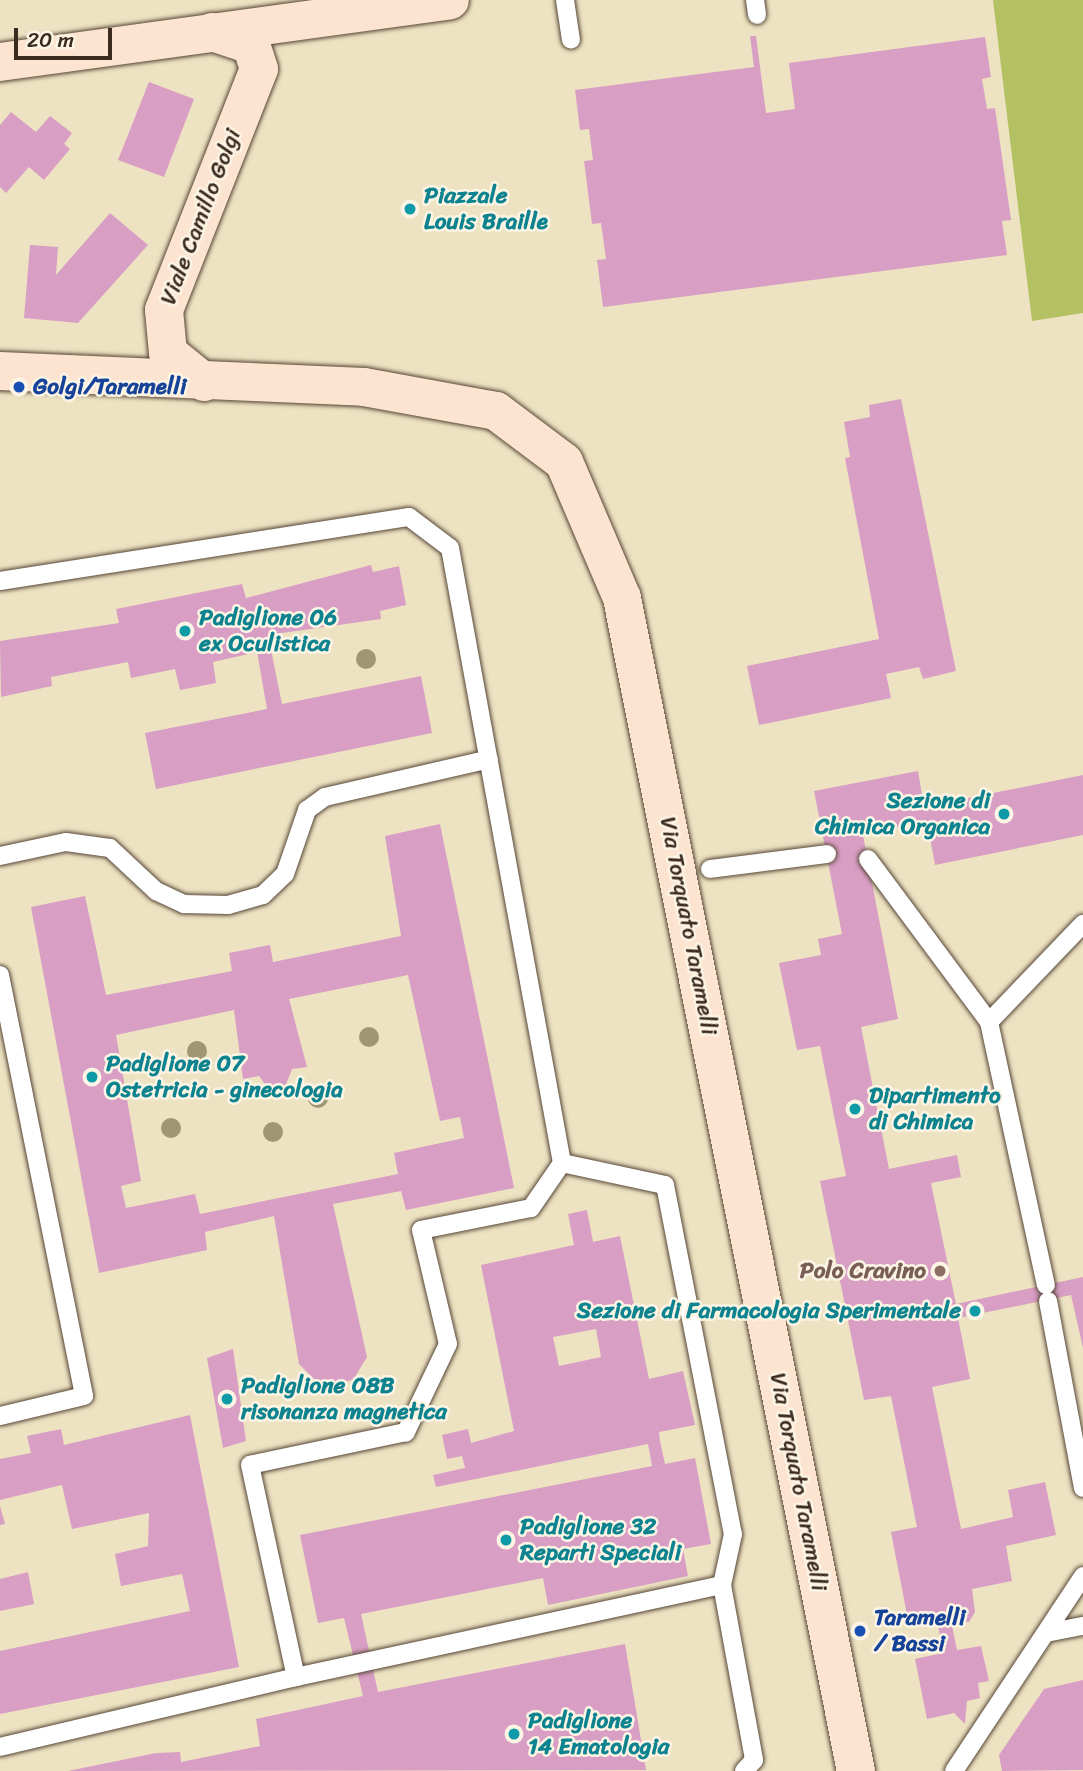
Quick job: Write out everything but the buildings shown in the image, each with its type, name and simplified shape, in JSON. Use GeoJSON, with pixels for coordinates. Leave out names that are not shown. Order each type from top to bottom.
{"type":"FeatureCollection","features":[{"type":"Feature","properties":{"kind":"main road"},"geometry":{"type":"LineString","coordinates":[[0,62],[212,32],[298,13],[450,0]]}},
{"type":"Feature","properties":{"kind":"main road","name":"Viale Camillo Golgi"},"geometry":{"type":"LineString","coordinates":[[204,382],[168,353],[164,310],[258,69],[298,13]]}},
{"type":"Feature","properties":{"kind":"main road"},"geometry":{"type":"LineString","coordinates":[[212,32],[251,45],[258,69]]}},
{"type":"Feature","properties":{"kind":"main road"},"geometry":{"type":"LineString","coordinates":[[93,376],[140,347],[164,310]]}},
{"type":"Feature","properties":{"kind":"main road"},"geometry":{"type":"LineString","coordinates":[[0,371],[204,382]]}},
{"type":"Feature","properties":{"kind":"main road","name":"Via Torquato Taramelli"},"geometry":{"type":"LineString","coordinates":[[204,382],[364,387],[496,411],[564,462],[622,598],[856,1771]]}},
{"type":"Feature","properties":{"kind":"lane"},"geometry":{"type":"LineString","coordinates":[[565,0],[571,40]]}},
{"type":"Feature","properties":{"kind":"lane"},"geometry":{"type":"LineString","coordinates":[[0,581],[409,517],[450,548],[562,1163],[531,1208],[421,1230],[447,1344],[406,1432],[250,1465],[296,1677]]}},
{"type":"Feature","properties":{"kind":"lane"},"geometry":{"type":"LineString","coordinates":[[0,856],[66,842],[110,848],[166,896],[184,904],[228,905],[263,895],[285,874],[307,810],[325,797],[489,759]]}},
{"type":"Feature","properties":{"kind":"lane"},"geometry":{"type":"LineString","coordinates":[[710,869],[827,854]]}},
{"type":"Feature","properties":{"kind":"lane"},"geometry":{"type":"LineString","coordinates":[[868,859],[989,1023],[1047,1293],[1083,1488]]}},
{"type":"Feature","properties":{"kind":"lane"},"geometry":{"type":"LineString","coordinates":[[989,1023],[1083,925]]}},
{"type":"Feature","properties":{"kind":"lane"},"geometry":{"type":"LineString","coordinates":[[0,975],[4,1017],[84,1396],[0,1416]]}},
{"type":"Feature","properties":{"kind":"lane"},"geometry":{"type":"LineString","coordinates":[[562,1163],[665,1185],[733,1534],[722,1585],[754,1760],[744,1771]]}},
{"type":"Feature","properties":{"kind":"lane"},"geometry":{"type":"LineString","coordinates":[[954,1771],[1083,1577]]}},
{"type":"Feature","properties":{"kind":"lane"},"geometry":{"type":"LineString","coordinates":[[0,1747],[296,1677],[722,1585]]}},
{"type":"Feature","properties":{"kind":"lane"},"geometry":{"type":"LineString","coordinates":[[1045,1633],[1083,1626]]}},
{"type":"Feature","properties":{"kind":"green space"},"geometry":{"type":"Polygon","coordinates":[[[993,0],[1083,0],[1083,313],[1032,321],[993,0]]]}},
{"type":"Feature","properties":{"kind":"place","name":"Piazzale Louis Braille"},"geometry":{"type":"Point","coordinates":[410,209]}},
{"type":"Feature","properties":{"kind":"place","name":"Golgi/Taramelli"},"geometry":{"type":"Point","coordinates":[19,387]}},
{"type":"Feature","properties":{"kind":"place","name":"Padiglione 06 ex Oculistica"},"geometry":{"type":"Point","coordinates":[185,631]}},
{"type":"Feature","properties":{"kind":"place","name":"Sezione di Chimica Organica"},"geometry":{"type":"Point","coordinates":[1004,814]}},
{"type":"Feature","properties":{"kind":"place","name":"Padiglione 07 Ostetricia - ginecologia"},"geometry":{"type":"Point","coordinates":[92,1077]}},
{"type":"Feature","properties":{"kind":"place","name":"Dipartimento di Chimica"},"geometry":{"type":"Point","coordinates":[855,1109]}},
{"type":"Feature","properties":{"kind":"place","name":"Polo Cravino"},"geometry":{"type":"Point","coordinates":[940,1271]}},
{"type":"Feature","properties":{"kind":"place","name":"Sezione di Farmacologia Sperimentale"},"geometry":{"type":"Point","coordinates":[975,1311]}},
{"type":"Feature","properties":{"kind":"place","name":"Padiglione 08B risonanza magnetica"},"geometry":{"type":"Point","coordinates":[227,1399]}},
{"type":"Feature","properties":{"kind":"place","name":"Padiglione 32 Reparti Speciali"},"geometry":{"type":"Point","coordinates":[506,1540]}},
{"type":"Feature","properties":{"kind":"place","name":"Taramelli / Bassi"},"geometry":{"type":"Point","coordinates":[860,1631]}},
{"type":"Feature","properties":{"kind":"place","name":"Padiglione 14 Ematologia"},"geometry":{"type":"Point","coordinates":[514,1734]}}]}
